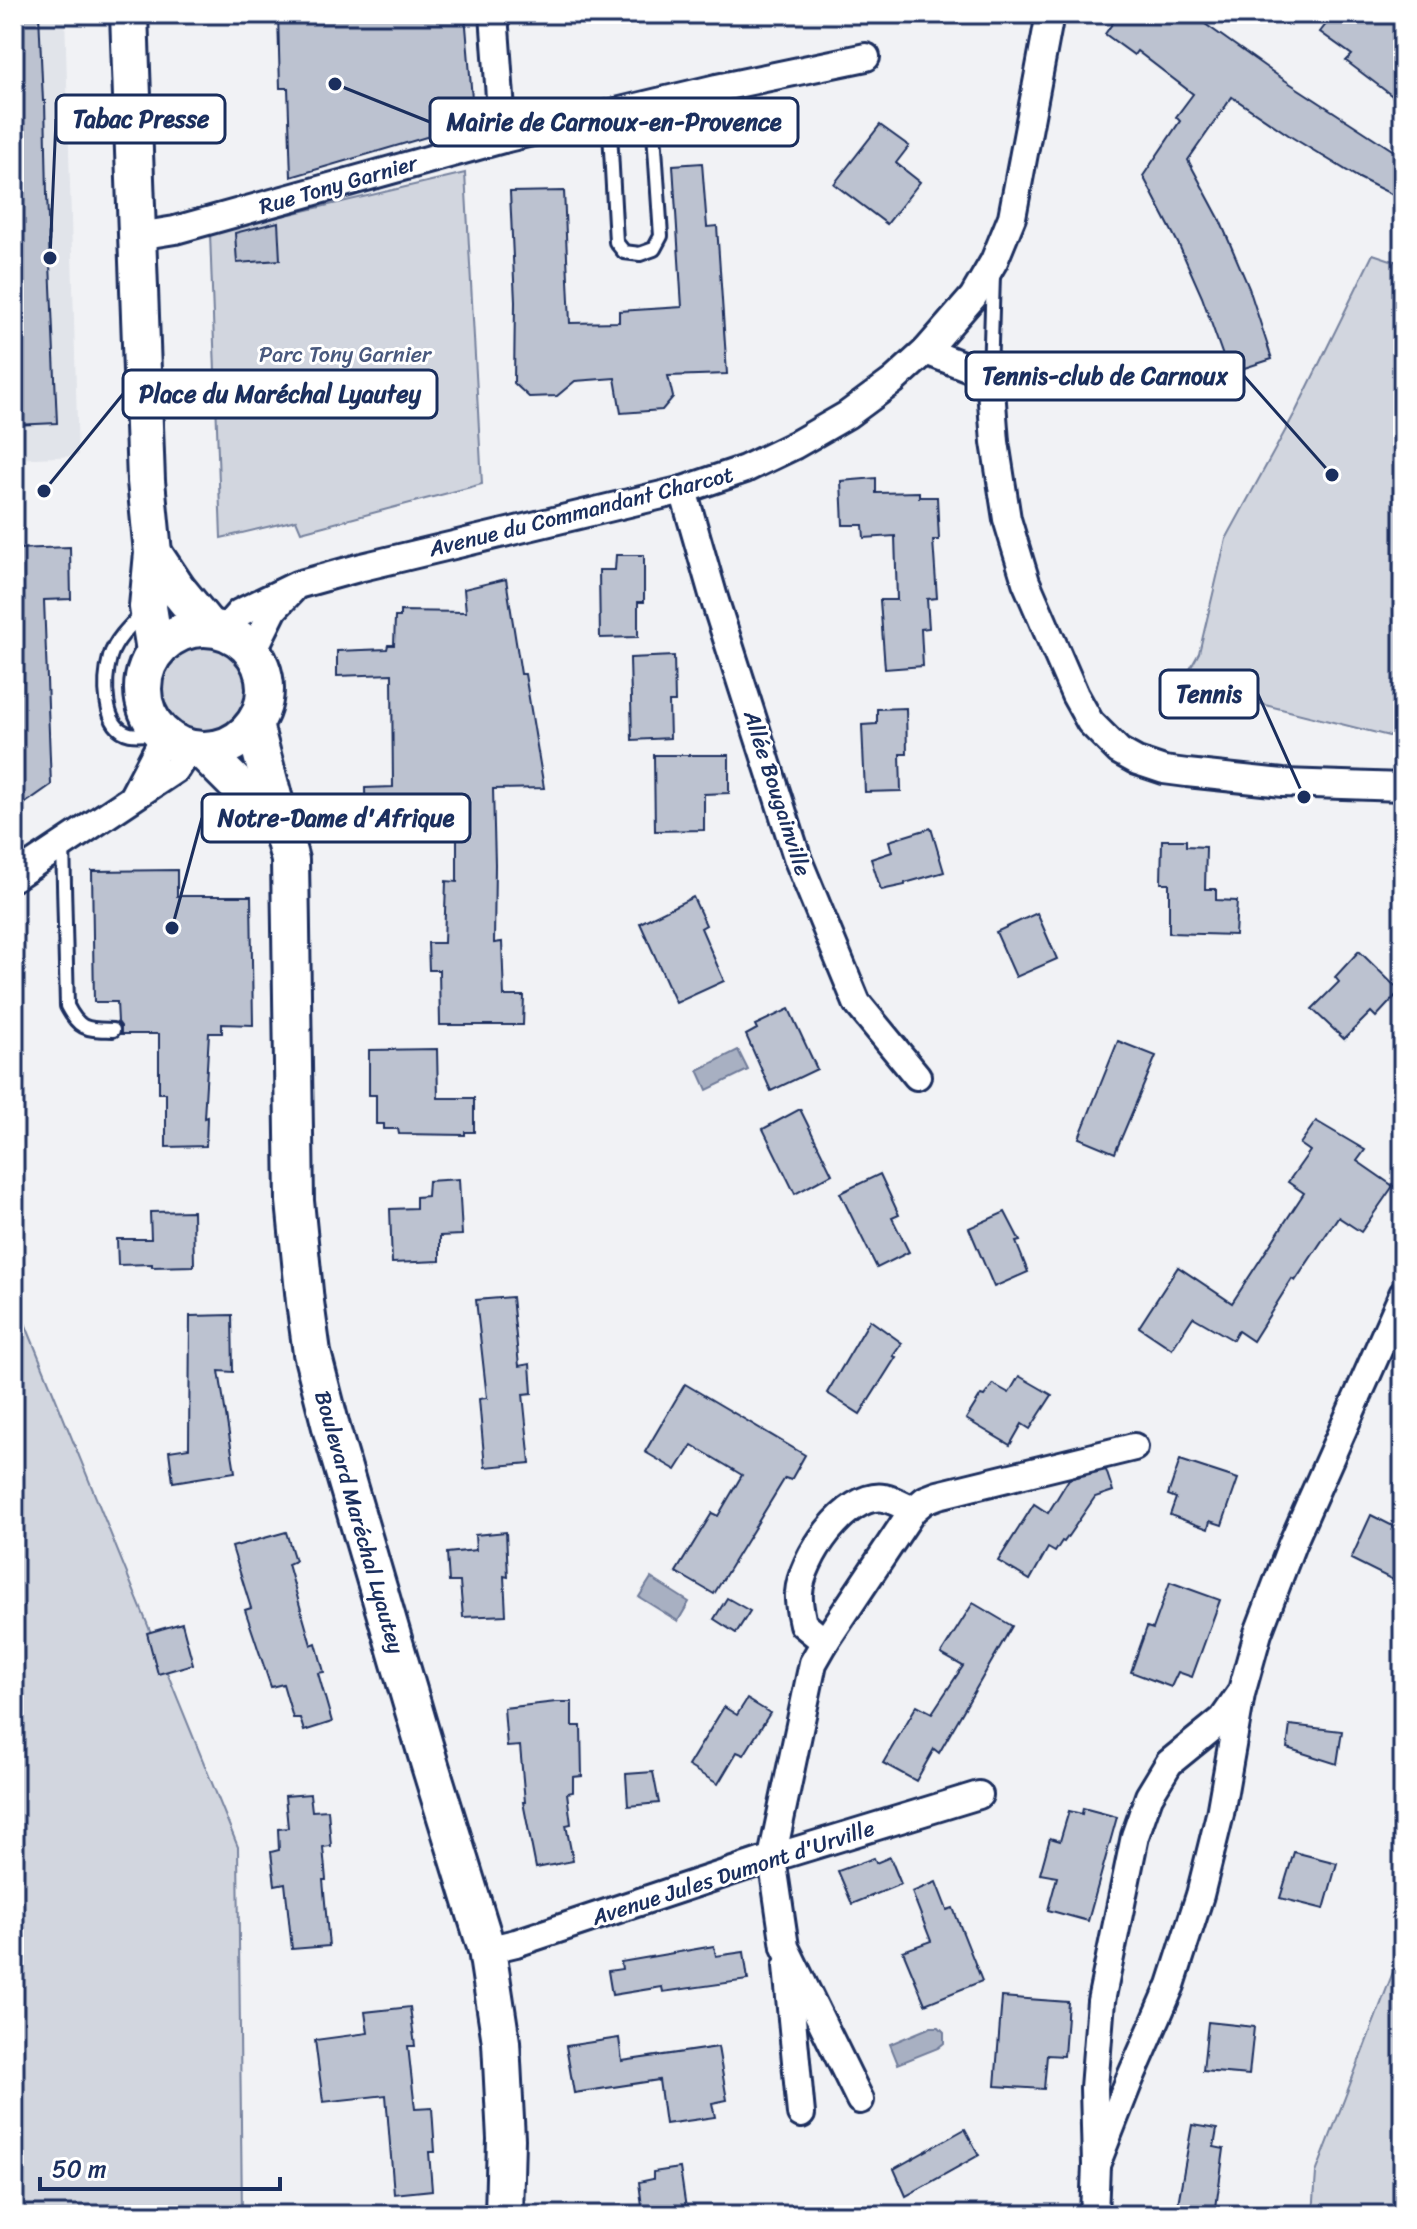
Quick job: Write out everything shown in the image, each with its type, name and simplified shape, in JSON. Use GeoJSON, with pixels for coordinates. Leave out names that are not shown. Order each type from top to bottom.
{"type":"FeatureCollection","features":[{"type":"Feature","properties":{"kind":"main road"},"geometry":{"type":"LineString","coordinates":[[129,14],[146,481],[153,553],[148,607],[155,651]]}},
{"type":"Feature","properties":{"kind":"main road"},"geometry":{"type":"LineString","coordinates":[[153,553],[177,589],[216,629]]}},
{"type":"Feature","properties":{"kind":"main road"},"geometry":{"type":"LineString","coordinates":[[179,742],[217,749],[244,736],[254,725],[263,707],[266,688],[262,668],[253,651],[239,638],[216,629],[188,629],[169,637],[155,651],[146,667],[144,702],[150,719],[179,742],[240,788],[277,818]]}},
{"type":"Feature","properties":{"kind":"main road","name":"Boulevard Maréchal Lyautey"},"geometry":{"type":"LineString","coordinates":[[254,725],[290,860],[295,1201],[312,1353],[424,1747],[487,1950],[501,2042],[506,2139],[504,2215]]}},
{"type":"Feature","properties":{"kind":"street"},"geometry":{"type":"LineString","coordinates":[[494,14],[503,139]]}},
{"type":"Feature","properties":{"kind":"street","name":"Avenue du Commandant Charcot"},"geometry":{"type":"LineString","coordinates":[[216,629],[239,613],[297,585],[683,490],[745,469],[847,415],[893,381],[926,351],[973,297],[994,261],[1012,217],[1050,14]]}},
{"type":"Feature","properties":{"kind":"street","name":"Rue Tony Garnier"},"geometry":{"type":"LineString","coordinates":[[138,236],[175,230],[503,139],[866,57]]}},
{"type":"Feature","properties":{"kind":"street"},"geometry":{"type":"LineString","coordinates":[[926,351],[990,376],[995,442],[1007,519],[1026,582],[1062,668],[1090,722],[1119,751],[1164,770],[1187,773],[1283,783],[1403,787]]}},
{"type":"Feature","properties":{"kind":"street","name":"Allée Bougainville"},"geometry":{"type":"LineString","coordinates":[[683,490],[714,598],[798,860],[857,1003],[917,1076]]}},
{"type":"Feature","properties":{"kind":"street"},"geometry":{"type":"LineString","coordinates":[[253,651],[274,609],[297,585]]}},
{"type":"Feature","properties":{"kind":"street"},"geometry":{"type":"LineString","coordinates":[[14,877],[130,801],[179,742]]}},
{"type":"Feature","properties":{"kind":"street"},"geometry":{"type":"LineString","coordinates":[[1096,2165],[1171,1985],[1200,1895],[1220,1814],[1241,1694],[1258,1633],[1292,1544],[1403,1294]]}},
{"type":"Feature","properties":{"kind":"street"},"geometry":{"type":"LineString","coordinates":[[801,2114],[785,1947],[772,1858],[813,1663],[913,1510],[925,1500],[1134,1447]]}},
{"type":"Feature","properties":{"kind":"street"},"geometry":{"type":"LineString","coordinates":[[825,1642],[803,1624],[799,1591],[813,1551],[838,1517],[865,1501],[882,1498],[913,1510]]}},
{"type":"Feature","properties":{"kind":"street"},"geometry":{"type":"LineString","coordinates":[[1094,2215],[1094,2088],[1101,2001],[1135,1836],[1149,1796],[1169,1763],[1223,1719],[1241,1694]]}},
{"type":"Feature","properties":{"kind":"street","name":"Avenue Jules Dumont d'Urville"},"geometry":{"type":"LineString","coordinates":[[487,1950],[979,1795]]}},
{"type":"Feature","properties":{"kind":"street"},"geometry":{"type":"LineString","coordinates":[[785,1947],[860,2100]]}},
{"type":"Feature","properties":{"kind":"lane"},"geometry":{"type":"LineString","coordinates":[[609,113],[616,242],[624,252],[640,254],[654,249],[661,236],[652,103]]}},
{"type":"Feature","properties":{"kind":"lane"},"geometry":{"type":"LineString","coordinates":[[990,376],[994,261]]}},
{"type":"Feature","properties":{"kind":"lane"},"geometry":{"type":"LineString","coordinates":[[148,607],[125,631],[110,656],[106,691],[110,712],[116,725],[129,734],[179,742]]}},
{"type":"Feature","properties":{"kind":"lane"},"geometry":{"type":"LineString","coordinates":[[63,844],[67,1006],[74,1020],[86,1029],[113,1030]]}},
{"type":"Feature","properties":{"kind":"shaded area"},"geometry":{"type":"Polygon","coordinates":[[[14,14],[65,14],[78,456],[14,459],[14,14]]]}},
{"type":"Feature","properties":{"kind":"green space","name":"Parc Tony Garnier"},"geometry":{"type":"Polygon","coordinates":[[[465,173],[482,484],[301,532],[296,520],[221,538],[210,233],[465,173]]]}},
{"type":"Feature","properties":{"kind":"green space"},"geometry":{"type":"Polygon","coordinates":[[[1373,254],[1403,264],[1403,764],[1393,762],[1397,738],[1217,693],[1211,714],[1175,696],[1199,653],[1226,539],[1296,411],[1373,254]]]}},
{"type":"Feature","properties":{"kind":"green space"},"geometry":{"type":"Polygon","coordinates":[[[206,640],[224,643],[239,653],[249,668],[252,686],[249,704],[239,719],[224,729],[206,732],[188,729],[173,719],[163,704],[160,686],[163,668],[173,653],[188,643],[206,640]]]}},
{"type":"Feature","properties":{"kind":"green space"},"geometry":{"type":"Polygon","coordinates":[[[14,1296],[238,1847],[242,2215],[14,2215],[14,1296]]]}},
{"type":"Feature","properties":{"kind":"green space"},"geometry":{"type":"Polygon","coordinates":[[[1403,1946],[1403,2215],[1313,2215],[1316,2173],[1403,1946]]]}},
{"type":"Feature","properties":{"kind":"water"},"geometry":{"type":"Polygon","coordinates":[[[738,1050],[748,1070],[707,1090],[698,1070],[738,1050]]]}},
{"type":"Feature","properties":{"kind":"water"},"geometry":{"type":"Polygon","coordinates":[[[651,1578],[689,1602],[678,1621],[639,1597],[651,1578]]]}},
{"type":"Feature","properties":{"kind":"water"},"geometry":{"type":"Polygon","coordinates":[[[931,2027],[939,2027],[944,2032],[944,2043],[898,2064],[890,2044],[931,2027]]]}},
{"type":"Feature","properties":{"kind":"building"},"geometry":{"type":"Polygon","coordinates":[[[14,14],[39,14],[57,423],[14,425],[14,14]]]}},
{"type":"Feature","properties":{"kind":"building"},"geometry":{"type":"Polygon","coordinates":[[[278,14],[465,14],[474,123],[291,177],[288,88],[280,88],[278,14]]]}},
{"type":"Feature","properties":{"kind":"building"},"geometry":{"type":"Polygon","coordinates":[[[1119,14],[1191,14],[1277,75],[1403,157],[1403,200],[1359,178],[1232,97],[1188,160],[1219,218],[1249,288],[1272,359],[1229,373],[1202,297],[1143,176],[1180,121],[1176,117],[1193,94],[1137,51],[1134,55],[1105,34],[1119,14]]]}},
{"type":"Feature","properties":{"kind":"building"},"geometry":{"type":"Polygon","coordinates":[[[1334,14],[1403,14],[1403,104],[1346,61],[1352,55],[1320,32],[1334,14]]]}},
{"type":"Feature","properties":{"kind":"building"},"geometry":{"type":"Polygon","coordinates":[[[880,125],[909,146],[896,163],[920,182],[887,224],[834,184],[880,125]]]}},
{"type":"Feature","properties":{"kind":"building"},"geometry":{"type":"Polygon","coordinates":[[[702,163],[707,227],[717,226],[727,374],[668,376],[673,397],[662,410],[621,413],[615,378],[575,381],[557,396],[529,397],[514,383],[515,302],[510,192],[564,191],[570,323],[619,322],[619,311],[682,307],[673,165],[702,163]]]}},
{"type":"Feature","properties":{"kind":"building"},"geometry":{"type":"Polygon","coordinates":[[[278,222],[280,260],[237,263],[235,233],[278,222]]]}},
{"type":"Feature","properties":{"kind":"building"},"geometry":{"type":"Polygon","coordinates":[[[876,478],[876,493],[919,492],[919,497],[937,497],[939,540],[933,540],[937,598],[927,599],[929,628],[921,629],[923,666],[885,669],[880,600],[897,600],[895,536],[864,538],[863,525],[843,525],[841,481],[876,478]]]}},
{"type":"Feature","properties":{"kind":"building"},"geometry":{"type":"Polygon","coordinates":[[[70,547],[71,599],[44,600],[51,785],[14,811],[14,549],[70,547]]]}},
{"type":"Feature","properties":{"kind":"building"},"geometry":{"type":"Polygon","coordinates":[[[616,555],[644,555],[644,602],[638,602],[638,637],[600,638],[599,570],[615,570],[616,555]]]}},
{"type":"Feature","properties":{"kind":"building"},"geometry":{"type":"Polygon","coordinates":[[[506,579],[544,788],[493,789],[494,943],[502,942],[504,996],[524,996],[523,1025],[440,1025],[439,970],[429,970],[428,943],[444,943],[446,881],[457,882],[457,828],[366,829],[365,788],[393,787],[392,674],[337,676],[337,651],[387,649],[388,645],[394,645],[395,617],[400,617],[400,611],[466,612],[464,589],[506,579]]]}},
{"type":"Feature","properties":{"kind":"building"},"geometry":{"type":"Polygon","coordinates":[[[674,656],[675,702],[669,702],[670,738],[632,740],[630,658],[674,656]]]}},
{"type":"Feature","properties":{"kind":"building"},"geometry":{"type":"Polygon","coordinates":[[[906,708],[907,754],[900,754],[901,791],[865,792],[862,725],[877,724],[877,709],[906,708]]]}},
{"type":"Feature","properties":{"kind":"building"},"geometry":{"type":"Polygon","coordinates":[[[654,755],[729,755],[729,793],[704,794],[704,830],[655,831],[654,755]]]}},
{"type":"Feature","properties":{"kind":"building"},"geometry":{"type":"Polygon","coordinates":[[[931,828],[944,872],[881,890],[871,859],[892,852],[889,841],[931,828]]]}},
{"type":"Feature","properties":{"kind":"building"},"geometry":{"type":"Polygon","coordinates":[[[1162,840],[1186,840],[1186,846],[1206,847],[1205,889],[1216,889],[1216,900],[1237,901],[1235,935],[1169,933],[1169,883],[1161,883],[1162,840]]]}},
{"type":"Feature","properties":{"kind":"building"},"geometry":{"type":"Polygon","coordinates":[[[177,870],[177,896],[251,896],[253,1025],[222,1024],[222,1033],[209,1033],[204,1118],[207,1117],[206,1146],[166,1147],[166,1093],[159,1093],[159,1034],[121,1034],[117,1002],[94,1002],[92,871],[177,870]]]}},
{"type":"Feature","properties":{"kind":"building"},"geometry":{"type":"Polygon","coordinates":[[[693,897],[706,925],[701,928],[724,981],[676,1003],[640,923],[693,897]]]}},
{"type":"Feature","properties":{"kind":"building"},"geometry":{"type":"Polygon","coordinates":[[[1037,913],[1057,959],[1016,977],[996,932],[1037,913]]]}},
{"type":"Feature","properties":{"kind":"building"},"geometry":{"type":"Polygon","coordinates":[[[1359,951],[1400,991],[1376,1017],[1371,1012],[1344,1039],[1312,1009],[1339,982],[1335,977],[1359,951]]]}},
{"type":"Feature","properties":{"kind":"building"},"geometry":{"type":"Polygon","coordinates":[[[789,1009],[817,1069],[771,1091],[746,1035],[757,1029],[755,1025],[789,1009]]]}},
{"type":"Feature","properties":{"kind":"building"},"geometry":{"type":"Polygon","coordinates":[[[1118,1041],[1156,1056],[1115,1153],[1079,1138],[1118,1041]]]}},
{"type":"Feature","properties":{"kind":"building"},"geometry":{"type":"Polygon","coordinates":[[[437,1049],[438,1098],[474,1098],[474,1132],[465,1132],[465,1135],[399,1134],[398,1129],[384,1129],[384,1124],[376,1124],[376,1095],[369,1095],[369,1050],[437,1049]]]}},
{"type":"Feature","properties":{"kind":"building"},"geometry":{"type":"Polygon","coordinates":[[[800,1109],[832,1174],[795,1194],[763,1129],[800,1109]]]}},
{"type":"Feature","properties":{"kind":"building"},"geometry":{"type":"Polygon","coordinates":[[[1316,1121],[1365,1150],[1357,1161],[1393,1186],[1361,1232],[1338,1217],[1295,1281],[1292,1279],[1253,1341],[1238,1331],[1233,1340],[1193,1317],[1172,1349],[1139,1327],[1178,1267],[1232,1303],[1304,1193],[1288,1182],[1310,1151],[1300,1144],[1316,1121]]]}},
{"type":"Feature","properties":{"kind":"building"},"geometry":{"type":"Polygon","coordinates":[[[880,1174],[899,1215],[892,1218],[909,1252],[877,1268],[840,1193],[880,1174]]]}},
{"type":"Feature","properties":{"kind":"building"},"geometry":{"type":"Polygon","coordinates":[[[459,1179],[462,1235],[440,1236],[440,1261],[392,1263],[390,1209],[416,1208],[416,1197],[427,1196],[428,1181],[459,1179]]]}},
{"type":"Feature","properties":{"kind":"building"},"geometry":{"type":"Polygon","coordinates":[[[193,1211],[194,1266],[118,1265],[117,1239],[151,1239],[150,1212],[193,1211]]]}},
{"type":"Feature","properties":{"kind":"building"},"geometry":{"type":"Polygon","coordinates":[[[1005,1212],[1020,1241],[1016,1242],[1028,1272],[994,1287],[969,1228],[1005,1212]]]}},
{"type":"Feature","properties":{"kind":"building"},"geometry":{"type":"Polygon","coordinates":[[[512,1297],[519,1366],[530,1364],[532,1393],[523,1394],[530,1463],[485,1467],[479,1399],[487,1398],[476,1300],[512,1297]]]}},
{"type":"Feature","properties":{"kind":"building"},"geometry":{"type":"Polygon","coordinates":[[[232,1315],[233,1372],[219,1371],[235,1472],[173,1482],[169,1451],[189,1448],[190,1316],[232,1315]]]}},
{"type":"Feature","properties":{"kind":"building"},"geometry":{"type":"Polygon","coordinates":[[[870,1320],[902,1343],[860,1414],[827,1393],[870,1320]]]}},
{"type":"Feature","properties":{"kind":"building"},"geometry":{"type":"Polygon","coordinates":[[[1019,1376],[1052,1395],[1030,1429],[1022,1424],[1010,1445],[966,1419],[981,1395],[984,1396],[993,1384],[1009,1393],[1019,1376]]]}},
{"type":"Feature","properties":{"kind":"building"},"geometry":{"type":"Polygon","coordinates":[[[685,1384],[805,1455],[791,1480],[785,1478],[714,1594],[676,1572],[712,1513],[718,1516],[742,1475],[692,1445],[676,1470],[645,1452],[685,1384]]]}},
{"type":"Feature","properties":{"kind":"building"},"geometry":{"type":"Polygon","coordinates":[[[1180,1460],[1238,1479],[1222,1525],[1210,1521],[1208,1529],[1170,1515],[1176,1498],[1168,1495],[1180,1460]]]}},
{"type":"Feature","properties":{"kind":"building"},"geometry":{"type":"Polygon","coordinates":[[[1106,1470],[1113,1491],[1095,1497],[1055,1552],[1048,1548],[1030,1580],[998,1561],[1034,1504],[1048,1513],[1069,1479],[1106,1470]]]}},
{"type":"Feature","properties":{"kind":"building"},"geometry":{"type":"Polygon","coordinates":[[[1371,1515],[1403,1531],[1403,1560],[1393,1580],[1351,1559],[1371,1515]]]}},
{"type":"Feature","properties":{"kind":"building"},"geometry":{"type":"Polygon","coordinates":[[[286,1532],[295,1561],[288,1564],[311,1645],[316,1643],[324,1672],[318,1673],[332,1722],[304,1731],[300,1718],[293,1718],[283,1684],[271,1687],[245,1610],[251,1608],[232,1547],[286,1532]]]}},
{"type":"Feature","properties":{"kind":"building"},"geometry":{"type":"Polygon","coordinates":[[[506,1532],[506,1615],[463,1617],[460,1582],[449,1582],[447,1553],[476,1550],[475,1535],[506,1532]]]}},
{"type":"Feature","properties":{"kind":"building"},"geometry":{"type":"Polygon","coordinates":[[[1170,1582],[1220,1600],[1192,1677],[1178,1672],[1171,1687],[1131,1672],[1147,1627],[1153,1629],[1170,1582]]]}},
{"type":"Feature","properties":{"kind":"building"},"geometry":{"type":"Polygon","coordinates":[[[727,1598],[750,1611],[736,1633],[714,1619],[727,1598]]]}},
{"type":"Feature","properties":{"kind":"building"},"geometry":{"type":"Polygon","coordinates":[[[973,1603],[1012,1626],[939,1753],[934,1749],[916,1781],[883,1763],[917,1705],[932,1713],[963,1666],[941,1654],[973,1603]]]}},
{"type":"Feature","properties":{"kind":"building"},"geometry":{"type":"Polygon","coordinates":[[[182,1623],[193,1664],[158,1674],[147,1633],[182,1623]]]}},
{"type":"Feature","properties":{"kind":"building"},"geometry":{"type":"Polygon","coordinates":[[[747,1699],[770,1713],[744,1755],[737,1752],[718,1784],[688,1766],[724,1707],[737,1715],[747,1699]]]}},
{"type":"Feature","properties":{"kind":"building"},"geometry":{"type":"Polygon","coordinates":[[[572,1702],[572,1726],[581,1726],[582,1776],[573,1777],[573,1792],[567,1793],[571,1824],[566,1825],[573,1861],[536,1868],[523,1802],[520,1746],[507,1747],[504,1708],[572,1702]]]}},
{"type":"Feature","properties":{"kind":"building"},"geometry":{"type":"Polygon","coordinates":[[[1290,1725],[1342,1731],[1337,1764],[1287,1748],[1290,1725]]]}},
{"type":"Feature","properties":{"kind":"building"},"geometry":{"type":"Polygon","coordinates":[[[653,1772],[659,1803],[628,1806],[626,1774],[653,1772]]]}},
{"type":"Feature","properties":{"kind":"building"},"geometry":{"type":"Polygon","coordinates":[[[310,1794],[312,1811],[328,1810],[331,1846],[323,1847],[326,1880],[323,1880],[329,1946],[292,1949],[285,1883],[275,1885],[271,1852],[279,1850],[278,1829],[288,1828],[285,1796],[310,1794]]]}},
{"type":"Feature","properties":{"kind":"building"},"geometry":{"type":"Polygon","coordinates":[[[1083,1808],[1117,1817],[1088,1921],[1048,1910],[1057,1877],[1040,1874],[1050,1838],[1060,1841],[1069,1811],[1082,1814],[1083,1808]]]}},
{"type":"Feature","properties":{"kind":"building"},"geometry":{"type":"Polygon","coordinates":[[[1294,1852],[1337,1863],[1324,1909],[1280,1898],[1294,1852]]]}},
{"type":"Feature","properties":{"kind":"building"},"geometry":{"type":"Polygon","coordinates":[[[890,1857],[901,1884],[852,1904],[838,1871],[874,1858],[876,1863],[890,1857]]]}},
{"type":"Feature","properties":{"kind":"building"},"geometry":{"type":"Polygon","coordinates":[[[936,1882],[947,1910],[953,1908],[982,1981],[925,2004],[903,1951],[931,1941],[912,1892],[936,1882]]]}},
{"type":"Feature","properties":{"kind":"building"},"geometry":{"type":"Polygon","coordinates":[[[714,1946],[716,1956],[744,1952],[748,1980],[663,1992],[662,1987],[612,1995],[608,1971],[622,1969],[621,1962],[714,1946]]]}},
{"type":"Feature","properties":{"kind":"building"},"geometry":{"type":"Polygon","coordinates":[[[1002,1997],[1068,2002],[1064,2056],[1047,2055],[1044,2089],[995,2086],[1002,1997]]]}},
{"type":"Feature","properties":{"kind":"building"},"geometry":{"type":"Polygon","coordinates":[[[410,2007],[415,2046],[408,2046],[415,2109],[432,2108],[435,2152],[429,2152],[432,2190],[394,2194],[386,2095],[323,2102],[315,2040],[368,2033],[365,2012],[410,2007]]]}},
{"type":"Feature","properties":{"kind":"building"},"geometry":{"type":"Polygon","coordinates":[[[1208,2022],[1254,2027],[1249,2075],[1203,2071],[1208,2022]]]}},
{"type":"Feature","properties":{"kind":"building"},"geometry":{"type":"Polygon","coordinates":[[[619,2038],[622,2061],[718,2047],[727,2100],[712,2103],[715,2117],[665,2124],[659,2080],[574,2093],[566,2046],[619,2038]]]}},
{"type":"Feature","properties":{"kind":"building"},"geometry":{"type":"Polygon","coordinates":[[[1192,2125],[1217,2129],[1214,2147],[1224,2149],[1215,2215],[1176,2215],[1192,2125]]]}},
{"type":"Feature","properties":{"kind":"building"},"geometry":{"type":"Polygon","coordinates":[[[965,2129],[979,2155],[906,2196],[894,2169],[965,2129]]]}},
{"type":"Feature","properties":{"kind":"building"},"geometry":{"type":"Polygon","coordinates":[[[680,2168],[687,2215],[643,2215],[639,2182],[653,2179],[653,2172],[680,2168]]]}},
{"type":"Feature","properties":{"kind":"place","name":"Mairie de Carnoux-en-Provence"},"geometry":{"type":"Point","coordinates":[335,84]}},
{"type":"Feature","properties":{"kind":"place","name":"Tabac Presse"},"geometry":{"type":"Point","coordinates":[50,258]}},
{"type":"Feature","properties":{"kind":"place","name":"Tennis-club de Carnoux"},"geometry":{"type":"Point","coordinates":[1332,475]}},
{"type":"Feature","properties":{"kind":"place","name":"Place du Maréchal Lyautey"},"geometry":{"type":"Point","coordinates":[44,491]}},
{"type":"Feature","properties":{"kind":"place","name":"Tennis"},"geometry":{"type":"Point","coordinates":[1304,797]}},
{"type":"Feature","properties":{"kind":"place","name":"Notre-Dame d'Afrique"},"geometry":{"type":"Point","coordinates":[172,928]}}]}
